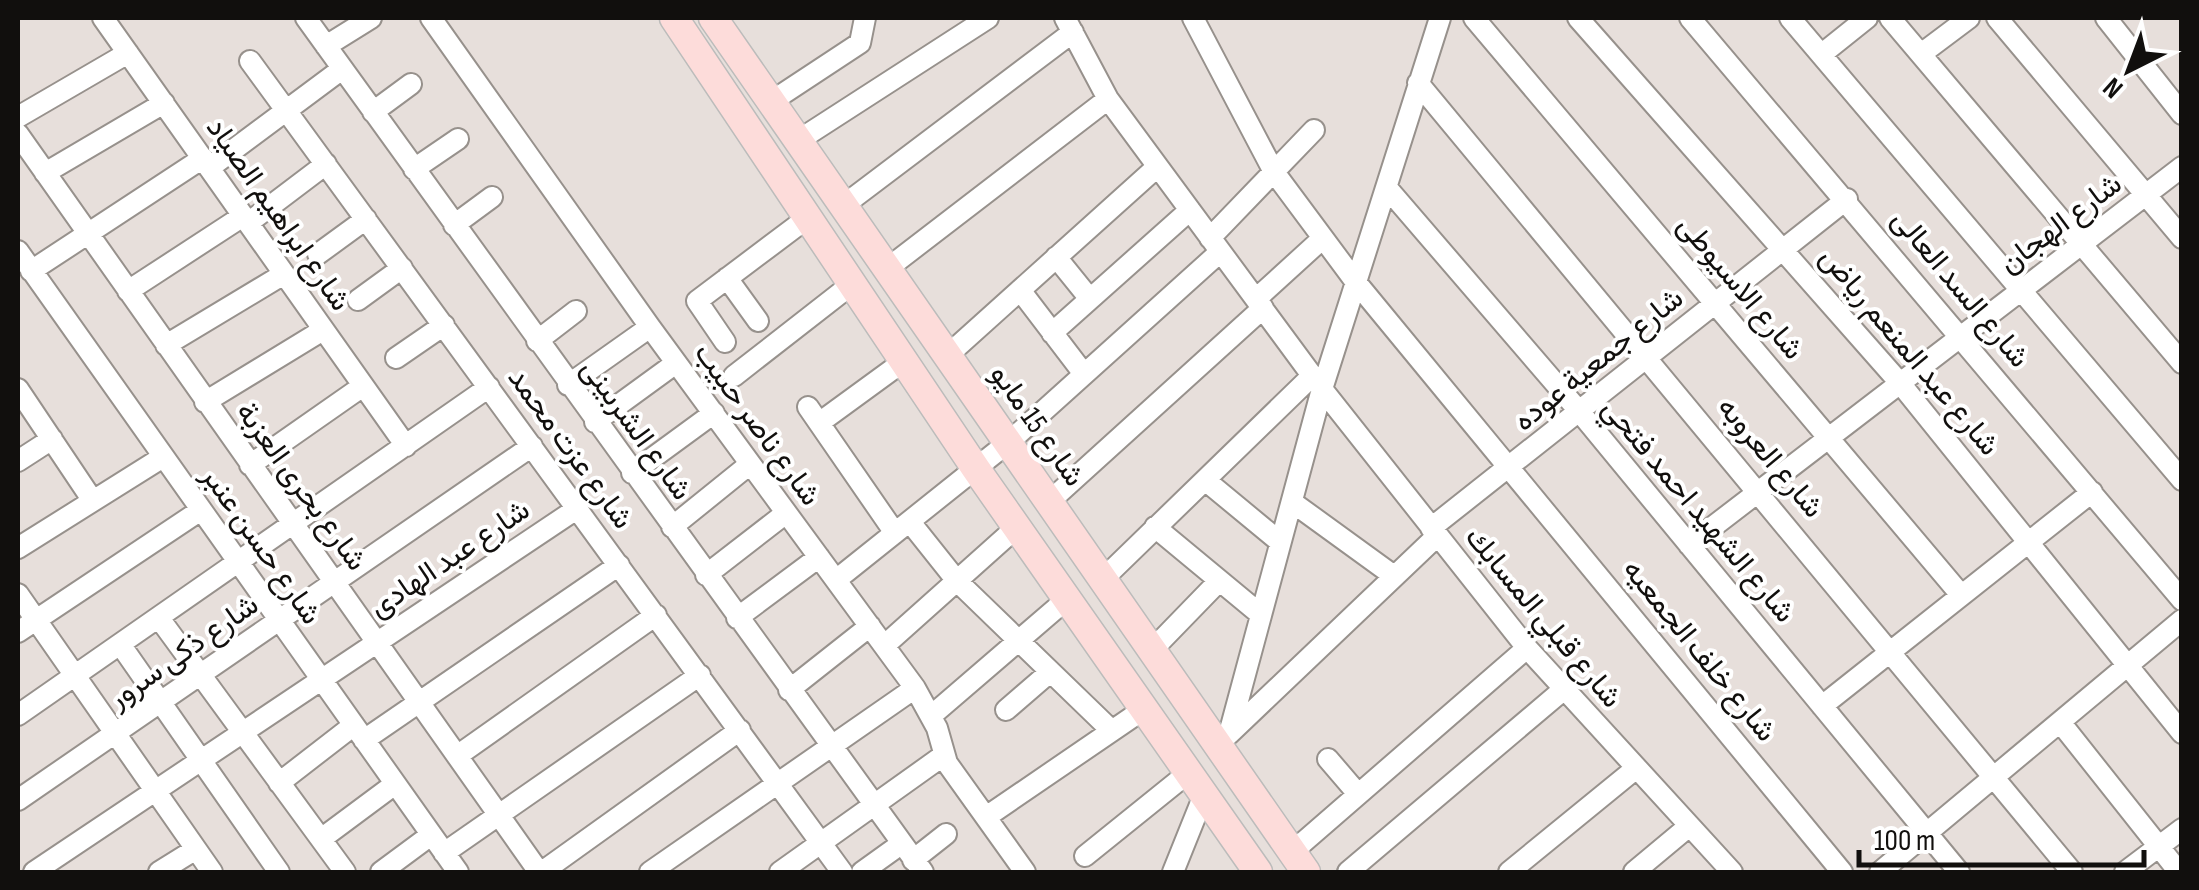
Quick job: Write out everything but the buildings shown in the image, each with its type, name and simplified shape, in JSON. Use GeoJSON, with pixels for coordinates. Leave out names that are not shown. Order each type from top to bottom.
{"type":"FeatureCollection","features":[{"type":"Feature","properties":{"kind":"main road"},"geometry":{"type":"LineString","coordinates":[[674,18],[976,468],[1258,872]]}},
{"type":"Feature","properties":{"kind":"main road","name":"شارع 15 مايو"},"geometry":{"type":"LineString","coordinates":[[716,19],[1152,649],[1224,740],[1299,862]]}},
{"type":"Feature","properties":{"kind":"street","name":"شارع ابراهيم الصياد"},"geometry":{"type":"LineString","coordinates":[[103,18],[406,446]]}},
{"type":"Feature","properties":{"kind":"street","name":"شارع الشربينى"},"geometry":{"type":"LineString","coordinates":[[306,18],[912,859]]}},
{"type":"Feature","properties":{"kind":"street"},"geometry":{"type":"LineString","coordinates":[[326,46],[370,18]]}},
{"type":"Feature","properties":{"kind":"street"},"geometry":{"type":"LineString","coordinates":[[772,102],[860,44],[865,18]]}},
{"type":"Feature","properties":{"kind":"street"},"geometry":{"type":"LineString","coordinates":[[799,140],[988,18]]}},
{"type":"Feature","properties":{"kind":"street","name":"شارع خلف الجمعيه"},"geometry":{"type":"LineString","coordinates":[[1193,18],[1274,172],[1355,281],[1842,872]]}},
{"type":"Feature","properties":{"kind":"street"},"geometry":{"type":"LineString","coordinates":[[1224,740],[1292,502],[1317,382],[1388,189],[1440,18]]}},
{"type":"Feature","properties":{"kind":"street","name":"شارع الاسيوطى"},"geometry":{"type":"LineString","coordinates":[[1474,18],[1962,595]]}},
{"type":"Feature","properties":{"kind":"street","name":"شارع عبد المنعم رياض"},"geometry":{"type":"LineString","coordinates":[[1578,18],[1785,248],[1900,383],[2182,733]]}},
{"type":"Feature","properties":{"kind":"street","name":"شارع السد العالى"},"geometry":{"type":"LineString","coordinates":[[1690,18],[1848,199],[2182,600]]}},
{"type":"Feature","properties":{"kind":"street"},"geometry":{"type":"LineString","coordinates":[[1790,18],[2182,480]]}},
{"type":"Feature","properties":{"kind":"street"},"geometry":{"type":"LineString","coordinates":[[1822,54],[1867,18]]}},
{"type":"Feature","properties":{"kind":"street"},"geometry":{"type":"LineString","coordinates":[[1890,18],[2079,246],[2182,362]]}},
{"type":"Feature","properties":{"kind":"street"},"geometry":{"type":"LineString","coordinates":[[1921,54],[1969,18]]}},
{"type":"Feature","properties":{"kind":"street"},"geometry":{"type":"LineString","coordinates":[[1998,18],[2182,238]]}},
{"type":"Feature","properties":{"kind":"street"},"geometry":{"type":"LineString","coordinates":[[2106,18],[2182,114]]}},
{"type":"Feature","properties":{"kind":"street","name":"شارع ناصر حبيب"},"geometry":{"type":"LineString","coordinates":[[436,19],[650,327],[916,688],[931,716],[944,755],[1025,872]]}},
{"type":"Feature","properties":{"kind":"street"},"geometry":{"type":"LineString","coordinates":[[844,205],[1069,25]]}},
{"type":"Feature","properties":{"kind":"street","name":"شارع قبلي المسابك"},"geometry":{"type":"LineString","coordinates":[[1069,25],[1108,100],[1317,382],[1434,532],[1563,690],[1730,872]]}},
{"type":"Feature","properties":{"kind":"street"},"geometry":{"type":"LineString","coordinates":[[18,117],[128,54]]}},
{"type":"Feature","properties":{"kind":"street","name":"شارع عزت محمد"},"geometry":{"type":"LineString","coordinates":[[250,61],[842,872]]}},
{"type":"Feature","properties":{"kind":"street"},"geometry":{"type":"LineString","coordinates":[[31,270],[206,163],[342,69]]}},
{"type":"Feature","properties":{"kind":"street"},"geometry":{"type":"LineString","coordinates":[[373,112],[412,84]]}},
{"type":"Feature","properties":{"kind":"street","name":"شارع العروبه"},"geometry":{"type":"LineString","coordinates":[[1418,84],[1760,490],[2072,872]]}},
{"type":"Feature","properties":{"kind":"street"},"geometry":{"type":"LineString","coordinates":[[888,268],[1108,100]]}},
{"type":"Feature","properties":{"kind":"street"},"geometry":{"type":"LineString","coordinates":[[45,174],[164,104]]}},
{"type":"Feature","properties":{"kind":"street"},"geometry":{"type":"LineString","coordinates":[[836,580],[1010,442],[1084,374],[1215,245],[1314,130]]}},
{"type":"Feature","properties":{"kind":"street","name":"شارع بحرى العزبة"},"geometry":{"type":"LineString","coordinates":[[18,134],[420,702],[534,871]]}},
{"type":"Feature","properties":{"kind":"street"},"geometry":{"type":"LineString","coordinates":[[414,169],[458,139]]}},
{"type":"Feature","properties":{"kind":"street"},"geometry":{"type":"LineString","coordinates":[[128,291],[246,220],[326,164]]}},
{"type":"Feature","properties":{"kind":"street"},"geometry":{"type":"LineString","coordinates":[[948,354],[1156,166]]}},
{"type":"Feature","properties":{"kind":"street","name":"شارع الهجان"},"geometry":{"type":"LineString","coordinates":[[1689,545],[2182,167]]}},
{"type":"Feature","properties":{"kind":"street","name":"شارع الشهيد احمد فتحي"},"geometry":{"type":"LineString","coordinates":[[1388,189],[1579,411],[1959,872]]}},
{"type":"Feature","properties":{"kind":"street"},"geometry":{"type":"LineString","coordinates":[[454,226],[492,197]]}},
{"type":"Feature","properties":{"kind":"street","name":"شارع جمعية عوده"},"geometry":{"type":"LineString","coordinates":[[1224,740],[1394,576],[1434,532],[1579,411],[1848,199]]}},
{"type":"Feature","properties":{"kind":"street"},"geometry":{"type":"LineString","coordinates":[[1052,332],[1190,210]]}},
{"type":"Feature","properties":{"kind":"street"},"geometry":{"type":"LineString","coordinates":[[724,342],[697,303],[806,218]]}},
{"type":"Feature","properties":{"kind":"street"},"geometry":{"type":"LineString","coordinates":[[318,254],[366,219]]}},
{"type":"Feature","properties":{"kind":"street"},"geometry":{"type":"LineString","coordinates":[[1051,500],[1259,304],[1323,238]]}},
{"type":"Feature","properties":{"kind":"street","name":"شارع حسن عنبر"},"geometry":{"type":"LineString","coordinates":[[18,251],[458,872]]}},
{"type":"Feature","properties":{"kind":"street"},"geometry":{"type":"LineString","coordinates":[[1056,257],[1090,299]]}},
{"type":"Feature","properties":{"kind":"street"},"geometry":{"type":"LineString","coordinates":[[358,300],[402,268]]}},
{"type":"Feature","properties":{"kind":"street"},"geometry":{"type":"LineString","coordinates":[[166,345],[284,274]]}},
{"type":"Feature","properties":{"kind":"street"},"geometry":{"type":"LineString","coordinates":[[727,278],[758,321]]}},
{"type":"Feature","properties":{"kind":"street"},"geometry":{"type":"LineString","coordinates":[[734,376],[852,284]]}},
{"type":"Feature","properties":{"kind":"street"},"geometry":{"type":"LineString","coordinates":[[1020,290],[1084,374]]}},
{"type":"Feature","properties":{"kind":"street"},"geometry":{"type":"LineString","coordinates":[[537,341],[576,311]]}},
{"type":"Feature","properties":{"kind":"street"},"geometry":{"type":"LineString","coordinates":[[396,358],[444,325]]}},
{"type":"Feature","properties":{"kind":"street"},"geometry":{"type":"LineString","coordinates":[[568,385],[650,327]]}},
{"type":"Feature","properties":{"kind":"street"},"geometry":{"type":"LineString","coordinates":[[205,402],[324,330]]}},
{"type":"Feature","properties":{"kind":"street"},"geometry":{"type":"LineString","coordinates":[[904,361],[814,415],[902,527],[1112,731]]}},
{"type":"Feature","properties":{"kind":"street"},"geometry":{"type":"LineString","coordinates":[[595,422],[676,363]]}},
{"type":"Feature","properties":{"kind":"street"},"geometry":{"type":"LineString","coordinates":[[1104,578],[1205,480],[1317,382]]}},
{"type":"Feature","properties":{"kind":"street"},"geometry":{"type":"LineString","coordinates":[[250,464],[363,386]]}},
{"type":"Feature","properties":{"kind":"street"},"geometry":{"type":"LineString","coordinates":[[18,715],[489,387]]}},
{"type":"Feature","properties":{"kind":"street"},"geometry":{"type":"LineString","coordinates":[[18,388],[93,501]]}},
{"type":"Feature","properties":{"kind":"street"},"geometry":{"type":"LineString","coordinates":[[632,473],[714,413]]}},
{"type":"Feature","properties":{"kind":"street"},"geometry":{"type":"LineString","coordinates":[[18,460],[52,439]]}},
{"type":"Feature","properties":{"kind":"street","name":"شارع ذكى سرور"},"geometry":{"type":"LineString","coordinates":[[18,800],[532,446]]}},
{"type":"Feature","properties":{"kind":"street"},"geometry":{"type":"LineString","coordinates":[[18,548],[163,457]]}},
{"type":"Feature","properties":{"kind":"street"},"geometry":{"type":"LineString","coordinates":[[672,528],[750,464]]}},
{"type":"Feature","properties":{"kind":"street"},"geometry":{"type":"LineString","coordinates":[[1205,480],[1280,542]]}},
{"type":"Feature","properties":{"kind":"street"},"geometry":{"type":"LineString","coordinates":[[1822,706],[2092,492]]}},
{"type":"Feature","properties":{"kind":"street"},"geometry":{"type":"LineString","coordinates":[[1292,502],[1394,576]]}},
{"type":"Feature","properties":{"kind":"street","name":"شارع عبد الهادى"},"geometry":{"type":"LineString","coordinates":[[34,872],[578,508]]}},
{"type":"Feature","properties":{"kind":"street"},"geometry":{"type":"LineString","coordinates":[[26,626],[201,510]]}},
{"type":"Feature","properties":{"kind":"street"},"geometry":{"type":"LineString","coordinates":[[706,575],[786,513]]}},
{"type":"Feature","properties":{"kind":"street"},"geometry":{"type":"LineString","coordinates":[[885,645],[1017,527]]}},
{"type":"Feature","properties":{"kind":"street"},"geometry":{"type":"LineString","coordinates":[[1155,527],[1260,614]]}},
{"type":"Feature","properties":{"kind":"street"},"geometry":{"type":"LineString","coordinates":[[737,618],[819,558]]}},
{"type":"Feature","properties":{"kind":"street"},"geometry":{"type":"LineString","coordinates":[[279,783],[359,732],[420,702],[619,564]]}},
{"type":"Feature","properties":{"kind":"street"},"geometry":{"type":"LineString","coordinates":[[1152,649],[1220,580]]}},
{"type":"Feature","properties":{"kind":"street"},"geometry":{"type":"LineString","coordinates":[[18,594],[26,626],[74,676],[212,872]]}},
{"type":"Feature","properties":{"kind":"street"},"geometry":{"type":"LineString","coordinates":[[931,716],[1067,599]]}},
{"type":"Feature","properties":{"kind":"street"},"geometry":{"type":"LineString","coordinates":[[457,756],[656,615]]}},
{"type":"Feature","properties":{"kind":"street"},"geometry":{"type":"LineString","coordinates":[[159,618],[346,872]]}},
{"type":"Feature","properties":{"kind":"street"},"geometry":{"type":"LineString","coordinates":[[1880,872],[2182,620]]}},
{"type":"Feature","properties":{"kind":"street"},"geometry":{"type":"LineString","coordinates":[[789,690],[870,626]]}},
{"type":"Feature","properties":{"kind":"street"},"geometry":{"type":"LineString","coordinates":[[120,644],[279,872]]}},
{"type":"Feature","properties":{"kind":"street"},"geometry":{"type":"LineString","coordinates":[[1299,862],[1358,794],[1527,648]]}},
{"type":"Feature","properties":{"kind":"street"},"geometry":{"type":"LineString","coordinates":[[1006,710],[1050,672]]}},
{"type":"Feature","properties":{"kind":"street"},"geometry":{"type":"LineString","coordinates":[[444,853],[700,675]]}},
{"type":"Feature","properties":{"kind":"street"},"geometry":{"type":"LineString","coordinates":[[650,872],[916,688]]}},
{"type":"Feature","properties":{"kind":"street"},"geometry":{"type":"LineString","coordinates":[[1348,872],[1563,690]]}},
{"type":"Feature","properties":{"kind":"street"},"geometry":{"type":"LineString","coordinates":[[986,818],[1144,709]]}},
{"type":"Feature","properties":{"kind":"street"},"geometry":{"type":"LineString","coordinates":[[2060,722],[2179,872]]}},
{"type":"Feature","properties":{"kind":"street"},"geometry":{"type":"LineString","coordinates":[[534,871],[740,730]]}},
{"type":"Feature","properties":{"kind":"street"},"geometry":{"type":"LineString","coordinates":[[780,872],[944,755]]}},
{"type":"Feature","properties":{"kind":"street"},"geometry":{"type":"LineString","coordinates":[[1328,759],[1358,794]]}},
{"type":"Feature","properties":{"kind":"street"},"geometry":{"type":"LineString","coordinates":[[1509,872],[1634,770]]}},
{"type":"Feature","properties":{"kind":"street"},"geometry":{"type":"LineString","coordinates":[[321,839],[395,784]]}},
{"type":"Feature","properties":{"kind":"street"},"geometry":{"type":"LineString","coordinates":[[1085,856],[1196,784]]}},
{"type":"Feature","properties":{"kind":"street"},"geometry":{"type":"LineString","coordinates":[[1173,872],[1196,784]]}},
{"type":"Feature","properties":{"kind":"street"},"geometry":{"type":"LineString","coordinates":[[1634,872],[1688,827]]}},
{"type":"Feature","properties":{"kind":"street"},"geometry":{"type":"LineString","coordinates":[[2125,872],[2182,829]]}},
{"type":"Feature","properties":{"kind":"street"},"geometry":{"type":"LineString","coordinates":[[862,872],[912,859],[946,834]]}},
{"type":"Feature","properties":{"kind":"street"},"geometry":{"type":"LineString","coordinates":[[381,872],[431,835]]}},
{"type":"Feature","properties":{"kind":"street"},"geometry":{"type":"LineString","coordinates":[[160,872],[196,849]]}}]}
